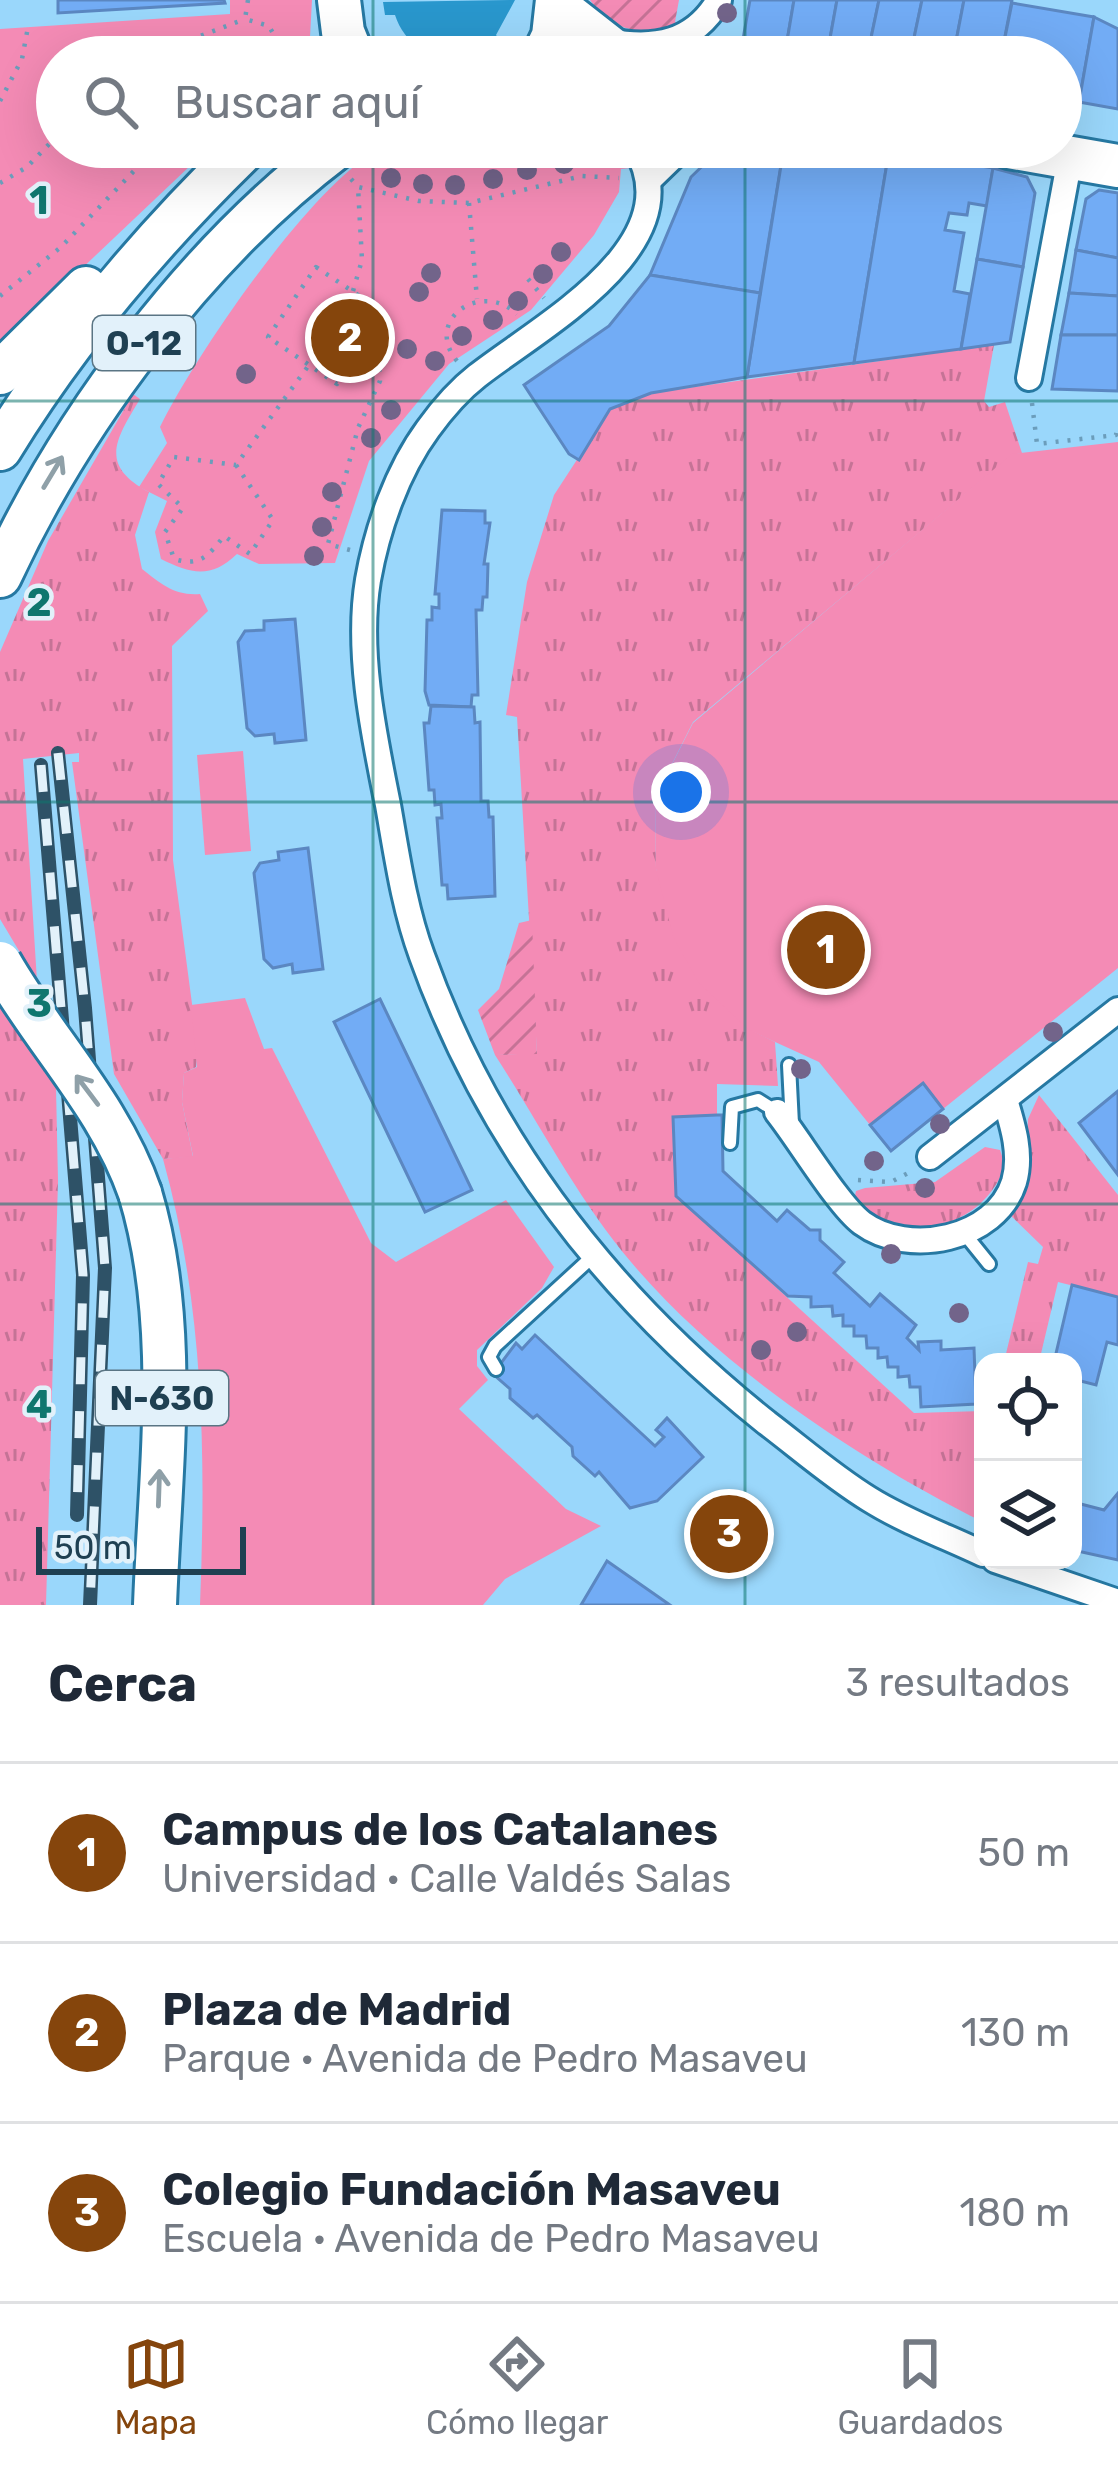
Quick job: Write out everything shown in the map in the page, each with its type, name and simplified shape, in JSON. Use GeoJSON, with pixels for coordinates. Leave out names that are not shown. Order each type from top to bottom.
{"type":"FeatureCollection","features":[{"type":"Feature","properties":{"kind":"highway"},"geometry":{"type":"LineString","coordinates":[[549,36],[558,3],[594,36]]}},
{"type":"Feature","properties":{"kind":"highway"},"geometry":{"type":"LineString","coordinates":[[1082,141],[1118,137]]}},
{"type":"Feature","properties":{"kind":"highway"},"geometry":{"type":"LineString","coordinates":[[1082,150],[1118,166]]}},
{"type":"Feature","properties":{"kind":"highway","name":"O-12"},"geometry":{"type":"LineString","coordinates":[[0,449],[31,397],[158,233],[225,168]]}},
{"type":"Feature","properties":{"kind":"highway","name":"O-12"},"geometry":{"type":"LineString","coordinates":[[0,576],[55,467],[123,368],[253,223],[327,168]]}},
{"type":"Feature","properties":{"kind":"highway"},"geometry":{"type":"LineString","coordinates":[[0,373],[116,258],[158,233]]}},
{"type":"Feature","properties":{"kind":"highway","name":"N-630"},"geometry":{"type":"LineString","coordinates":[[0,963],[40,1030],[112,1125],[140,1193],[157,1262],[164,1337],[155,1605]]}},
{"type":"Feature","properties":{"kind":"street"},"geometry":{"type":"LineString","coordinates":[[678,36],[703,24],[719,0]]}},
{"type":"Feature","properties":{"kind":"street"},"geometry":{"type":"LineString","coordinates":[[644,168],[649,180],[646,215],[627,250],[591,292],[472,380],[427,430],[399,483],[374,556],[368,584],[366,651],[377,753],[421,955],[451,1029],[510,1143],[591,1258],[692,1363],[780,1433],[869,1499],[974,1550]]}},
{"type":"Feature","properties":{"kind":"street"},"geometry":{"type":"LineString","coordinates":[[649,180],[661,168]]}},
{"type":"Feature","properties":{"kind":"street"},"geometry":{"type":"LineString","coordinates":[[1029,378],[1061,168]]}},
{"type":"Feature","properties":{"kind":"street"},"geometry":{"type":"LineString","coordinates":[[930,1156],[1118,1010]]}},
{"type":"Feature","properties":{"kind":"street"},"geometry":{"type":"LineString","coordinates":[[785,1121],[862,1223],[917,1240],[964,1233],[983,1223],[1013,1186],[1017,1150],[1005,1100]]}},
{"type":"Feature","properties":{"kind":"street"},"geometry":{"type":"LineString","coordinates":[[1021,1569],[1118,1602]]}},
{"type":"Feature","properties":{"kind":"lane"},"geometry":{"type":"LineString","coordinates":[[785,1121],[789,1065]]}},
{"type":"Feature","properties":{"kind":"lane"},"geometry":{"type":"LineString","coordinates":[[730,1143],[732,1107],[758,1100],[785,1121]]}},
{"type":"Feature","properties":{"kind":"lane"},"geometry":{"type":"LineString","coordinates":[[964,1233],[989,1264]]}},
{"type":"Feature","properties":{"kind":"lane"},"geometry":{"type":"LineString","coordinates":[[496,1369],[488,1357],[495,1346],[591,1258]]}},
{"type":"Feature","properties":{"kind":"path"},"geometry":{"type":"LineString","coordinates":[[245,19],[248,0]]}},
{"type":"Feature","properties":{"kind":"path"},"geometry":{"type":"LineString","coordinates":[[200,36],[245,19],[269,26],[274,36]]}},
{"type":"Feature","properties":{"kind":"path"},"geometry":{"type":"LineString","coordinates":[[0,101],[22,59],[28,27]]}},
{"type":"Feature","properties":{"kind":"path"},"geometry":{"type":"LineString","coordinates":[[0,183],[36,158]]}},
{"type":"Feature","properties":{"kind":"path"},"geometry":{"type":"LineString","coordinates":[[0,296],[62,247],[137,168]]}},
{"type":"Feature","properties":{"kind":"path"},"geometry":{"type":"LineString","coordinates":[[347,168],[358,187],[362,260],[353,291]]}},
{"type":"Feature","properties":{"kind":"path"},"geometry":{"type":"LineString","coordinates":[[358,187],[419,201],[469,203],[582,176],[649,180]]}},
{"type":"Feature","properties":{"kind":"path"},"geometry":{"type":"LineString","coordinates":[[469,203],[477,299]]}},
{"type":"Feature","properties":{"kind":"path"},"geometry":{"type":"LineString","coordinates":[[316,266],[353,291],[385,313],[337,384],[268,337],[316,266]]}},
{"type":"Feature","properties":{"kind":"path"},"geometry":{"type":"LineString","coordinates":[[528,279],[542,296]]}},
{"type":"Feature","properties":{"kind":"path"},"geometry":{"type":"LineString","coordinates":[[455,359],[447,349],[447,328],[457,309],[477,299],[500,299],[517,314]]}},
{"type":"Feature","properties":{"kind":"path"},"geometry":{"type":"LineString","coordinates":[[367,340],[379,361],[380,381],[358,428],[328,544],[374,556]]}},
{"type":"Feature","properties":{"kind":"path"},"geometry":{"type":"LineString","coordinates":[[236,465],[309,365]]}},
{"type":"Feature","properties":{"kind":"path"},"geometry":{"type":"LineString","coordinates":[[1029,378],[1037,444],[1116,435],[1118,424]]}},
{"type":"Feature","properties":{"kind":"path"},"geometry":{"type":"LineString","coordinates":[[174,457],[236,465],[273,520],[250,554],[224,536],[205,559],[190,564],[174,559],[165,532],[183,508],[158,484],[174,457]]}},
{"type":"Feature","properties":{"kind":"path"},"geometry":{"type":"LineString","coordinates":[[836,1189],[856,1180],[891,1182],[930,1156]]}},
{"type":"Feature","properties":{"kind":"green space"},"geometry":{"type":"Polygon","coordinates":[[[230,0],[312,0],[310,36],[36,36],[36,168],[188,168],[0,346],[0,29],[230,14],[230,0]]]}},
{"type":"Feature","properties":{"kind":"green space"},"geometry":{"type":"Polygon","coordinates":[[[590,0],[679,0],[675,22],[686,26],[633,30],[610,20],[590,0]]]}},
{"type":"Feature","properties":{"kind":"green space"},"geometry":{"type":"Polygon","coordinates":[[[353,168],[630,168],[621,169],[619,192],[594,235],[531,310],[449,364],[369,461],[335,563],[259,564],[237,554],[209,571],[182,568],[161,559],[155,532],[167,501],[139,487],[167,443],[160,427],[227,316],[324,195],[353,168]]]}},
{"type":"Feature","properties":{"kind":"green space"},"geometry":{"type":"Polygon","coordinates":[[[994,345],[984,401],[989,407],[1005,402],[1022,453],[1012,455],[693,722],[655,798],[656,869],[749,1029],[775,1042],[778,1086],[717,1084],[717,1115],[673,1117],[676,1196],[914,1413],[974,1411],[974,1517],[841,1441],[706,1339],[631,1262],[594,1213],[495,1055],[537,1053],[517,717],[506,715],[527,582],[554,495],[610,409],[651,393],[994,345]]]}},
{"type":"Feature","properties":{"kind":"green space"},"geometry":{"type":"Polygon","coordinates":[[[133,394],[140,399],[116,450],[123,472],[149,492],[135,535],[142,569],[176,591],[200,594],[208,611],[172,646],[173,860],[198,1049],[196,1067],[184,1073],[182,1102],[193,1157],[163,1159],[114,1074],[72,762],[79,762],[79,753],[23,759],[37,981],[0,919],[0,652],[48,541],[133,394]]]}},
{"type":"Feature","properties":{"kind":"green space"},"geometry":{"type":"Polygon","coordinates":[[[1118,442],[1118,968],[891,1151],[819,1062],[749,1030],[698,982],[673,936],[656,869],[655,798],[693,723],[1012,454],[1118,442]]]}},
{"type":"Feature","properties":{"kind":"green space"},"geometry":{"type":"Polygon","coordinates":[[[243,751],[251,851],[205,855],[197,755],[243,751]]]}},
{"type":"Feature","properties":{"kind":"green space"},"geometry":{"type":"Polygon","coordinates":[[[532,920],[537,1054],[495,1055],[478,1010],[499,989],[519,923],[532,920]]]}},
{"type":"Feature","properties":{"kind":"green space"},"geometry":{"type":"Polygon","coordinates":[[[245,998],[264,1049],[272,1048],[371,1243],[396,1262],[506,1200],[554,1267],[542,1288],[477,1350],[477,1366],[488,1380],[459,1409],[566,1509],[601,1526],[505,1579],[483,1605],[200,1605],[199,1380],[187,1269],[163,1159],[193,1156],[182,1102],[184,1073],[197,1067],[191,1005],[245,998]]]}},
{"type":"Feature","properties":{"kind":"green space"},"geometry":{"type":"Polygon","coordinates":[[[0,999],[56,1088],[58,1181],[46,1605],[0,1605],[0,999]]]}},
{"type":"Feature","properties":{"kind":"green space"},"geometry":{"type":"Polygon","coordinates":[[[1039,1095],[1118,1195],[1118,1297],[1058,1282],[1041,1353],[1006,1353],[1028,1262],[1038,1264],[1043,1247],[1005,1210],[1025,1182],[1028,1119],[1039,1095]]]}},
{"type":"Feature","properties":{"kind":"green space"},"geometry":{"type":"Polygon","coordinates":[[[985,1147],[1000,1150],[1005,1165],[995,1187],[961,1217],[918,1228],[873,1215],[854,1200],[856,1191],[865,1188],[935,1182],[985,1147]]]}},
{"type":"Feature","properties":{"kind":"water"},"geometry":{"type":"Polygon","coordinates":[[[515,0],[497,36],[407,36],[395,15],[385,15],[383,2],[515,0]]]}},
{"type":"Feature","properties":{"kind":"building"},"geometry":{"type":"Polygon","coordinates":[[[58,0],[224,0],[225,3],[58,13],[58,0]]]}},
{"type":"Feature","properties":{"kind":"building"},"geometry":{"type":"Polygon","coordinates":[[[750,0],[794,0],[788,36],[744,36],[750,0]]]}},
{"type":"Feature","properties":{"kind":"building"},"geometry":{"type":"Polygon","coordinates":[[[794,0],[837,0],[830,36],[788,36],[794,0]]]}},
{"type":"Feature","properties":{"kind":"building"},"geometry":{"type":"Polygon","coordinates":[[[837,0],[879,0],[871,36],[830,36],[837,0]]]}},
{"type":"Feature","properties":{"kind":"building"},"geometry":{"type":"Polygon","coordinates":[[[879,0],[922,0],[914,36],[871,36],[879,0]]]}},
{"type":"Feature","properties":{"kind":"building"},"geometry":{"type":"Polygon","coordinates":[[[922,0],[964,0],[957,36],[914,36],[922,0]]]}},
{"type":"Feature","properties":{"kind":"building"},"geometry":{"type":"Polygon","coordinates":[[[964,0],[1012,0],[1005,36],[957,36],[964,0]]]}},
{"type":"Feature","properties":{"kind":"building"},"geometry":{"type":"Polygon","coordinates":[[[1012,3],[1094,17],[1082,85],[1082,36],[1005,36],[1012,3]]]}},
{"type":"Feature","properties":{"kind":"building"},"geometry":{"type":"Polygon","coordinates":[[[1094,17],[1118,29],[1118,109],[1082,103],[1094,17]]]}},
{"type":"Feature","properties":{"kind":"building"},"geometry":{"type":"Polygon","coordinates":[[[700,168],[781,168],[760,293],[650,275],[691,177],[700,168]]]}},
{"type":"Feature","properties":{"kind":"building"},"geometry":{"type":"Polygon","coordinates":[[[781,168],[886,168],[854,363],[747,377],[781,168]]]}},
{"type":"Feature","properties":{"kind":"building"},"geometry":{"type":"Polygon","coordinates":[[[886,168],[993,168],[987,206],[969,203],[967,215],[949,213],[945,230],[964,233],[954,291],[970,294],[961,349],[854,363],[886,168]]]}},
{"type":"Feature","properties":{"kind":"building"},"geometry":{"type":"Polygon","coordinates":[[[993,168],[1027,177],[1035,193],[1023,267],[977,259],[993,168]]]}},
{"type":"Feature","properties":{"kind":"building"},"geometry":{"type":"Polygon","coordinates":[[[1099,190],[1118,193],[1118,258],[1076,250],[1086,199],[1099,190]]]}},
{"type":"Feature","properties":{"kind":"building"},"geometry":{"type":"Polygon","coordinates":[[[1076,250],[1118,258],[1118,296],[1069,293],[1076,250]]]}},
{"type":"Feature","properties":{"kind":"building"},"geometry":{"type":"Polygon","coordinates":[[[977,259],[1023,267],[1010,342],[961,349],[977,259]]]}},
{"type":"Feature","properties":{"kind":"building"},"geometry":{"type":"Polygon","coordinates":[[[650,275],[760,293],[747,377],[651,393],[610,409],[579,460],[569,454],[524,385],[609,326],[650,275]]]}},
{"type":"Feature","properties":{"kind":"building"},"geometry":{"type":"Polygon","coordinates":[[[1069,293],[1118,296],[1118,335],[1061,335],[1069,293]]]}},
{"type":"Feature","properties":{"kind":"building"},"geometry":{"type":"Polygon","coordinates":[[[1061,335],[1118,335],[1118,391],[1052,389],[1061,335]]]}},
{"type":"Feature","properties":{"kind":"building"},"geometry":{"type":"Polygon","coordinates":[[[442,510],[485,511],[485,523],[490,523],[484,564],[488,564],[487,597],[483,597],[482,610],[476,610],[478,695],[472,695],[471,707],[429,705],[425,691],[427,620],[432,620],[432,607],[439,608],[439,594],[435,594],[442,510]]]}},
{"type":"Feature","properties":{"kind":"building"},"geometry":{"type":"Polygon","coordinates":[[[295,619],[306,740],[275,743],[274,734],[255,736],[247,728],[238,642],[245,631],[264,630],[264,621],[295,619]]]}},
{"type":"Feature","properties":{"kind":"building"},"geometry":{"type":"Polygon","coordinates":[[[431,706],[474,707],[475,723],[480,722],[481,801],[488,801],[489,817],[493,817],[495,896],[448,899],[447,885],[442,885],[437,818],[442,818],[441,804],[435,805],[434,790],[429,790],[424,723],[429,723],[431,706]]]}},
{"type":"Feature","properties":{"kind":"building"},"geometry":{"type":"Polygon","coordinates":[[[308,848],[323,969],[293,973],[292,964],[273,968],[264,959],[254,873],[260,863],[279,860],[278,852],[308,848]]]}},
{"type":"Feature","properties":{"kind":"building"},"geometry":{"type":"Polygon","coordinates":[[[380,999],[472,1190],[425,1212],[334,1022],[380,999]]]}},
{"type":"Feature","properties":{"kind":"building"},"geometry":{"type":"Polygon","coordinates":[[[923,1083],[943,1109],[891,1151],[870,1125],[923,1083]]]}},
{"type":"Feature","properties":{"kind":"building"},"geometry":{"type":"Polygon","coordinates":[[[1118,1091],[1118,1175],[1079,1123],[1118,1091]]]}},
{"type":"Feature","properties":{"kind":"building"},"geometry":{"type":"Polygon","coordinates":[[[722,1115],[723,1171],[777,1221],[787,1210],[810,1230],[820,1230],[820,1240],[844,1262],[834,1273],[870,1306],[880,1294],[916,1325],[907,1338],[919,1350],[918,1342],[941,1341],[941,1350],[974,1348],[974,1404],[921,1407],[920,1387],[910,1387],[909,1376],[898,1377],[898,1367],[888,1367],[887,1357],[878,1358],[878,1348],[867,1348],[866,1336],[854,1336],[854,1326],[843,1326],[843,1315],[833,1316],[832,1306],[811,1307],[811,1297],[788,1296],[676,1196],[673,1117],[722,1115]]]}},
{"type":"Feature","properties":{"kind":"building"},"geometry":{"type":"Polygon","coordinates":[[[1072,1285],[1118,1297],[1118,1345],[1107,1342],[1096,1385],[1082,1381],[1082,1353],[1056,1353],[1072,1285]]]}},
{"type":"Feature","properties":{"kind":"building"},"geometry":{"type":"Polygon","coordinates":[[[535,1335],[655,1446],[664,1437],[656,1430],[667,1418],[703,1457],[657,1501],[630,1508],[599,1472],[595,1476],[573,1456],[572,1447],[510,1398],[510,1389],[493,1374],[516,1343],[522,1349],[535,1335]]]}},
{"type":"Feature","properties":{"kind":"building"},"geometry":{"type":"Polygon","coordinates":[[[1118,1493],[1118,1560],[1082,1552],[1082,1504],[1104,1510],[1118,1493]]]}},
{"type":"Feature","properties":{"kind":"building"},"geometry":{"type":"Polygon","coordinates":[[[607,1561],[670,1605],[581,1605],[607,1561]]]}},
{"type":"Feature","properties":{"kind":"railway"},"geometry":{"type":"LineString","coordinates":[[58,753],[85,1008],[105,1268],[90,1605]]}},
{"type":"Feature","properties":{"kind":"railway"},"geometry":{"type":"LineString","coordinates":[[41,765],[83,1275],[77,1515]]}},
{"type":"Feature","properties":{"kind":"place","name":"Plaza de Madrid"},"geometry":{"type":"Point","coordinates":[350,338]}},
{"type":"Feature","properties":{"kind":"place","name":"Campus de los Catalanes"},"geometry":{"type":"Point","coordinates":[826,950]}},
{"type":"Feature","properties":{"kind":"place","name":"Colegio Fundación Masaveu"},"geometry":{"type":"Point","coordinates":[729,1534]}}]}
